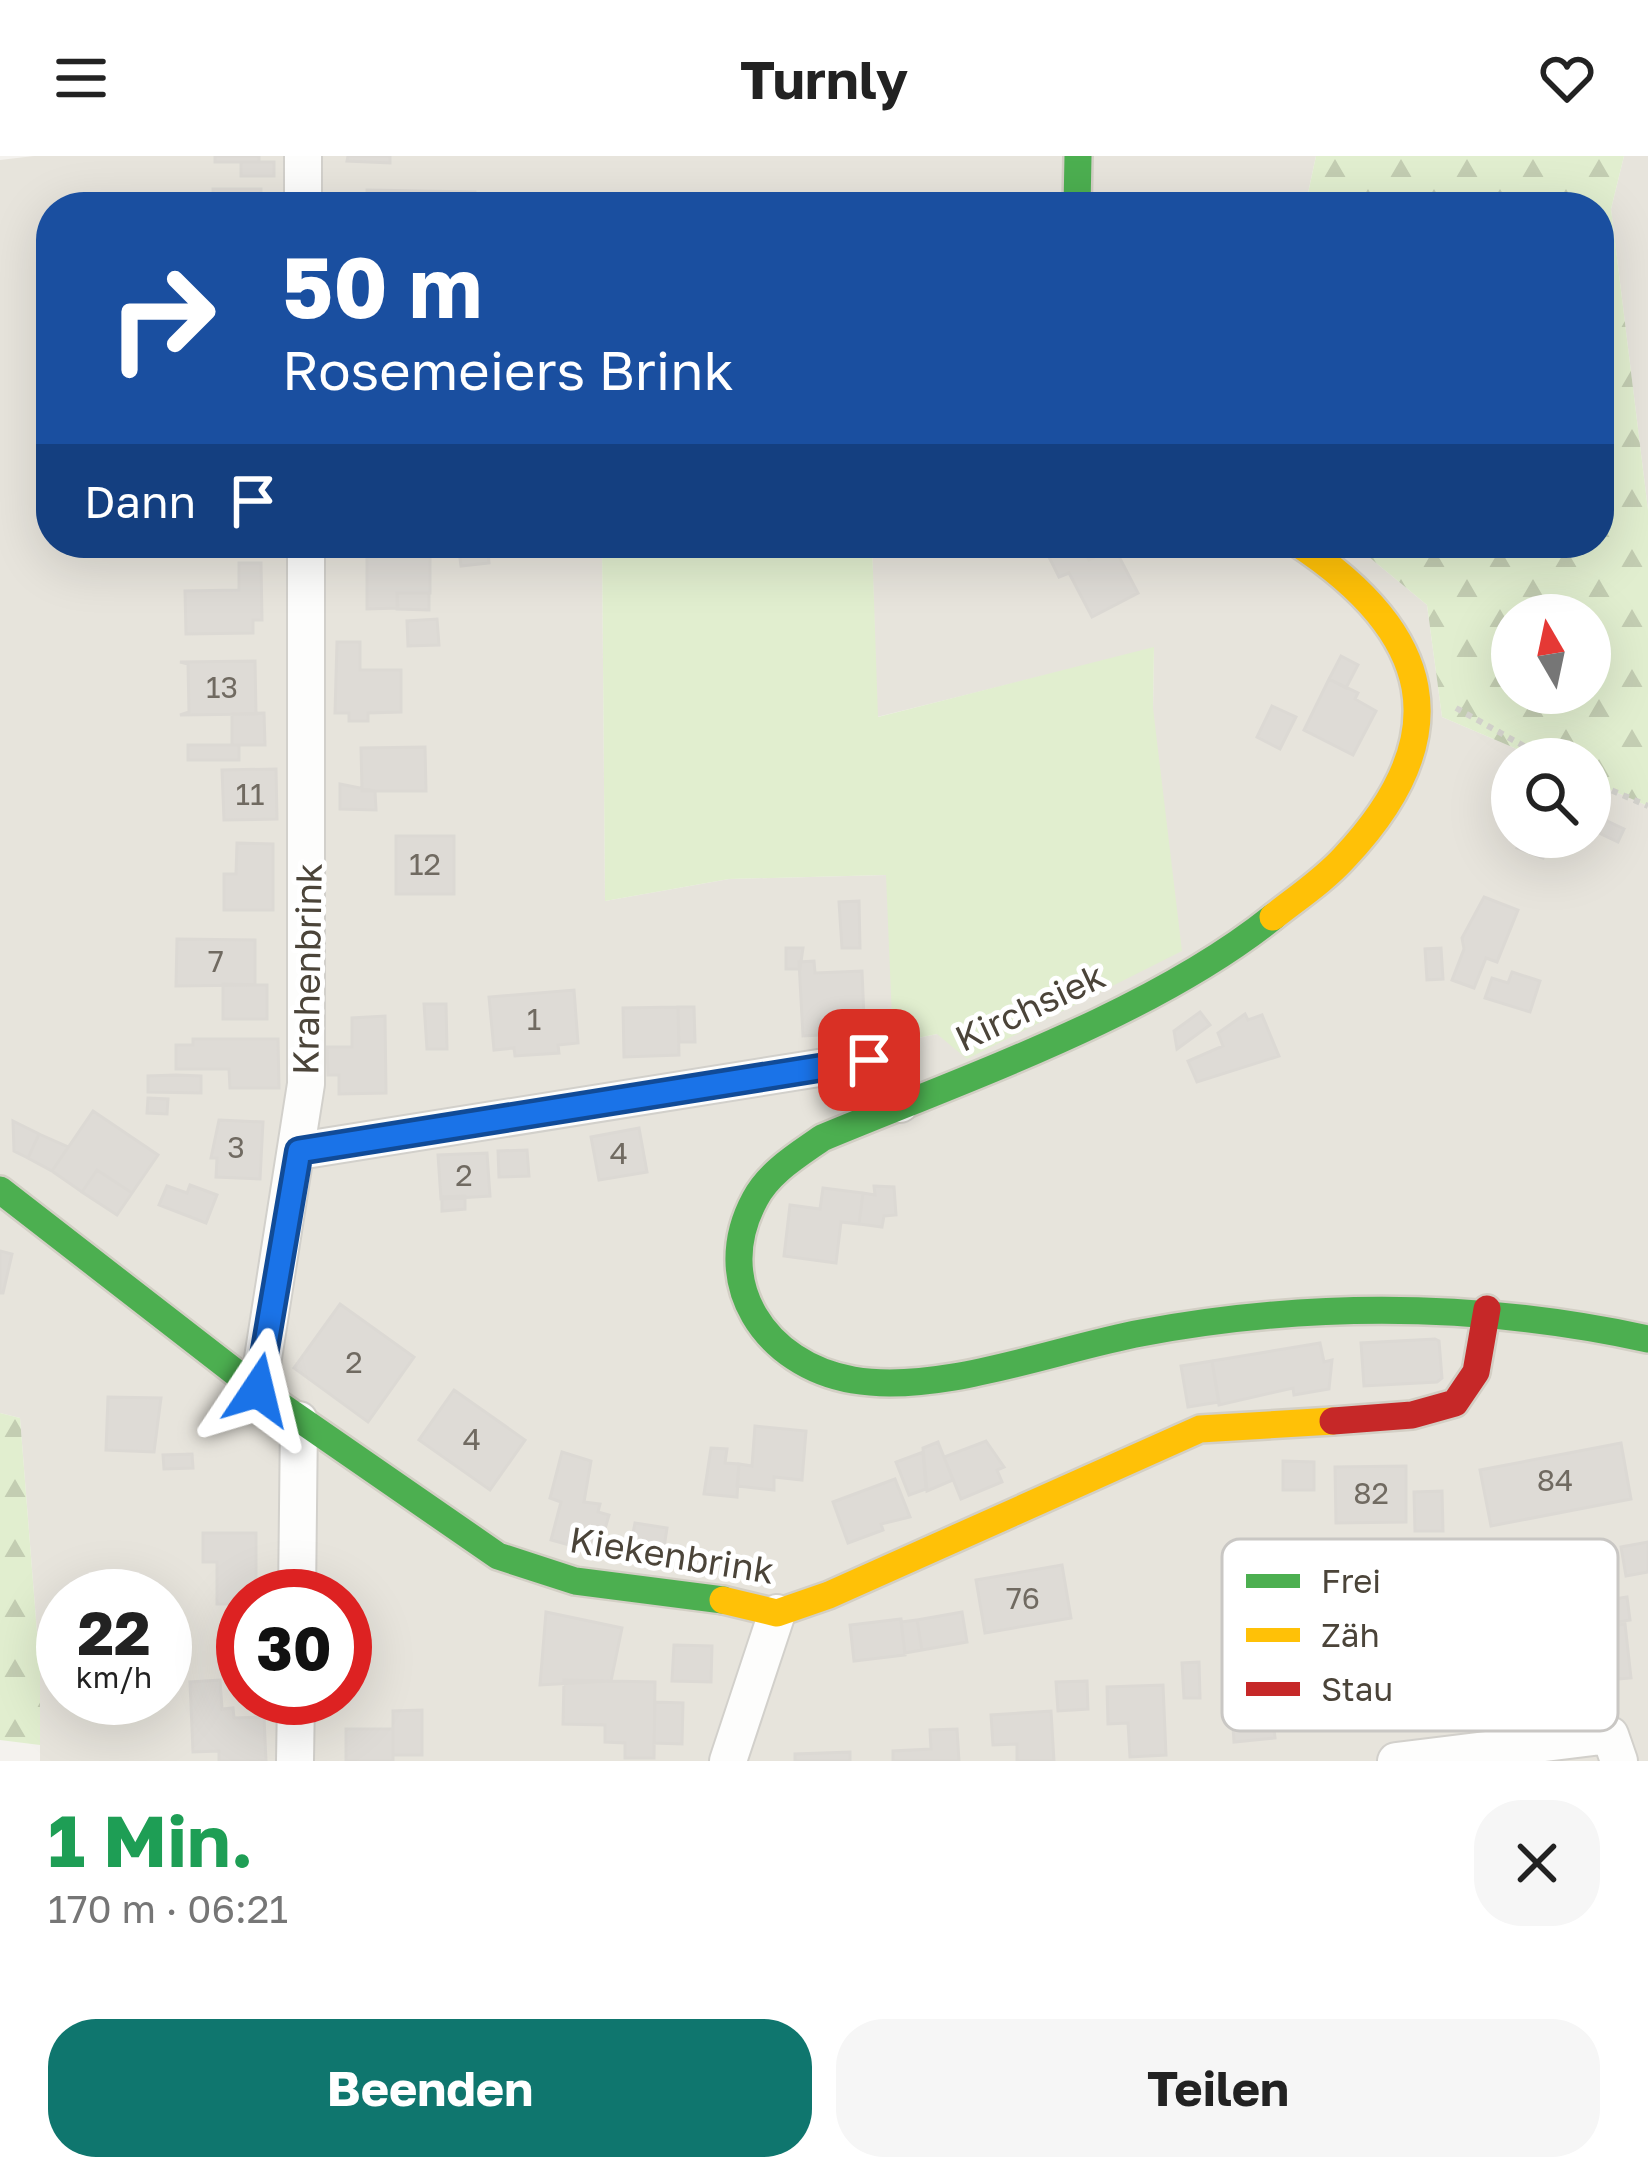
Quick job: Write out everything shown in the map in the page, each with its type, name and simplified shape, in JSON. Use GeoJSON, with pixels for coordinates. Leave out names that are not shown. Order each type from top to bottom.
{"type":"FeatureCollection","features":[{"type":"Feature","properties":{"kind":"main road"},"geometry":{"type":"LineString","coordinates":[[1077,192],[1078,156]]}},
{"type":"Feature","properties":{"kind":"main road","name":"Kirchsiek"},"geometry":{"type":"LineString","coordinates":[[1319,558],[1364,589],[1402,637],[1416,685],[1418,729],[1394,796],[1337,867],[1298,901],[1205,962],[1071,1031],[822,1138],[787,1162],[757,1196],[742,1226],[736,1256],[746,1310],[757,1329],[800,1366],[862,1382],[912,1378],[1192,1323],[1302,1308],[1390,1303],[1486,1309],[1648,1339]]}},
{"type":"Feature","properties":{"kind":"main road","name":"Kiekenbrink"},"geometry":{"type":"LineString","coordinates":[[0,1190],[258,1390],[498,1556],[575,1581],[723,1600],[777,1613],[829,1595],[1200,1430],[1246,1421],[1442,1412],[1471,1386],[1480,1362],[1486,1309]]}},
{"type":"Feature","properties":{"kind":"street"},"geometry":{"type":"LineString","coordinates":[[303,156],[303,192]]}},
{"type":"Feature","properties":{"kind":"street","name":"Krahenbrink"},"geometry":{"type":"LineString","coordinates":[[258,1390],[299,1151],[309,940],[306,558]]}},
{"type":"Feature","properties":{"kind":"street"},"geometry":{"type":"LineString","coordinates":[[299,1151],[869,1060],[900,1104]]}},
{"type":"Feature","properties":{"kind":"street"},"geometry":{"type":"LineString","coordinates":[[297,1569],[299,1420]]}},
{"type":"Feature","properties":{"kind":"street"},"geometry":{"type":"LineString","coordinates":[[728,1761],[777,1613]]}},
{"type":"Feature","properties":{"kind":"street"},"geometry":{"type":"LineString","coordinates":[[295,1761],[296,1725]]}},
{"type":"Feature","properties":{"kind":"street"},"geometry":{"type":"LineString","coordinates":[[1396,1761],[1610,1735],[1619,1761]]}},
{"type":"Feature","properties":{"kind":"path"},"geometry":{"type":"LineString","coordinates":[[1416,685],[1510,738]]}},
{"type":"Feature","properties":{"kind":"path"},"geometry":{"type":"LineString","coordinates":[[1611,790],[1648,806]]}},
{"type":"Feature","properties":{"kind":"shaded area"},"geometry":{"type":"Polygon","coordinates":[[[34,156],[1316,156],[1308,192],[36,192],[36,558],[602,558],[605,901],[729,879],[887,875],[894,1043],[937,1034],[1153,708],[1154,648],[877,717],[872,558],[1370,558],[1427,605],[1442,717],[1491,738],[1491,858],[1611,858],[1611,790],[1648,806],[1648,1761],[40,1761],[40,1725],[192,1725],[192,1569],[36,1569],[36,1620],[20,1418],[0,1413],[0,160],[34,156]]]}},
{"type":"Feature","properties":{"kind":"shaded area"},"geometry":{"type":"Polygon","coordinates":[[[1624,156],[1648,156],[1648,510],[1614,233],[1614,197],[1624,156]]]}},
{"type":"Feature","properties":{"kind":"green space"},"geometry":{"type":"Polygon","coordinates":[[[1316,156],[1624,156],[1614,197],[1614,192],[1308,192],[1316,156]]]}},
{"type":"Feature","properties":{"kind":"green space"},"geometry":{"type":"Polygon","coordinates":[[[1614,233],[1648,510],[1648,806],[1611,790],[1611,738],[1491,738],[1442,717],[1427,605],[1370,558],[1614,558],[1614,233]]]}},
{"type":"Feature","properties":{"kind":"green space"},"geometry":{"type":"Polygon","coordinates":[[[602,558],[873,558],[878,717],[1154,647],[1153,708],[1182,951],[967,1059],[937,1034],[893,1043],[886,875],[729,879],[605,901],[602,558]]]}},
{"type":"Feature","properties":{"kind":"green space"},"geometry":{"type":"Polygon","coordinates":[[[0,1413],[20,1418],[36,1620],[40,1745],[0,1740],[0,1413]]]}},
{"type":"Feature","properties":{"kind":"building"},"geometry":{"type":"Polygon","coordinates":[[[215,156],[259,156],[259,162],[215,162],[215,156]]]}},
{"type":"Feature","properties":{"kind":"building"},"geometry":{"type":"Polygon","coordinates":[[[348,156],[390,156],[390,163],[347,161],[348,156]]]}},
{"type":"Feature","properties":{"kind":"building"},"geometry":{"type":"Polygon","coordinates":[[[241,162],[274,162],[274,176],[241,176],[241,162]]]}},
{"type":"Feature","properties":{"kind":"building"},"geometry":{"type":"Polygon","coordinates":[[[213,189],[261,189],[261,192],[213,189]]]}},
{"type":"Feature","properties":{"kind":"building"},"geometry":{"type":"Polygon","coordinates":[[[367,190],[475,192],[367,192],[367,190]]]}},
{"type":"Feature","properties":{"kind":"building"},"geometry":{"type":"Polygon","coordinates":[[[367,558],[430,558],[430,593],[397,593],[398,608],[367,609],[367,558]]]}},
{"type":"Feature","properties":{"kind":"building"},"geometry":{"type":"Polygon","coordinates":[[[460,558],[488,558],[489,563],[461,566],[460,558]]]}},
{"type":"Feature","properties":{"kind":"building"},"geometry":{"type":"Polygon","coordinates":[[[1050,558],[1120,558],[1138,593],[1092,617],[1069,573],[1059,577],[1050,558]]]}},
{"type":"Feature","properties":{"kind":"building"},"geometry":{"type":"Polygon","coordinates":[[[239,563],[261,563],[262,620],[253,620],[253,633],[186,634],[185,591],[239,590],[239,563]]]}},
{"type":"Feature","properties":{"kind":"building"},"geometry":{"type":"Polygon","coordinates":[[[397,593],[429,593],[429,610],[397,609],[397,593]]]}},
{"type":"Feature","properties":{"kind":"building"},"geometry":{"type":"Polygon","coordinates":[[[437,619],[439,645],[408,646],[407,621],[437,619]]]}},
{"type":"Feature","properties":{"kind":"building"},"geometry":{"type":"Polygon","coordinates":[[[337,642],[360,642],[360,670],[401,670],[401,712],[368,713],[368,721],[349,721],[349,713],[335,713],[337,642]]]}},
{"type":"Feature","properties":{"kind":"building"},"geometry":{"type":"Polygon","coordinates":[[[1341,656],[1358,665],[1346,688],[1329,679],[1341,656]]]}},
{"type":"Feature","properties":{"kind":"building"},"geometry":{"type":"Polygon","coordinates":[[[255,661],[256,714],[180,715],[189,712],[188,664],[180,662],[255,661]]]}},
{"type":"Feature","properties":{"kind":"building"},"geometry":{"type":"Polygon","coordinates":[[[1329,679],[1358,693],[1355,699],[1376,711],[1353,755],[1304,730],[1329,679]]]}},
{"type":"Feature","properties":{"kind":"building"},"geometry":{"type":"Polygon","coordinates":[[[1272,706],[1296,717],[1280,749],[1257,737],[1272,706]]]}},
{"type":"Feature","properties":{"kind":"building"},"geometry":{"type":"Polygon","coordinates":[[[264,713],[265,745],[232,745],[232,714],[264,713]]]}},
{"type":"Feature","properties":{"kind":"building"},"geometry":{"type":"Polygon","coordinates":[[[188,745],[239,745],[239,760],[188,760],[188,745]]]}},
{"type":"Feature","properties":{"kind":"building"},"geometry":{"type":"Polygon","coordinates":[[[425,747],[426,791],[362,791],[361,748],[425,747]]]}},
{"type":"Feature","properties":{"kind":"building"},"geometry":{"type":"Polygon","coordinates":[[[276,769],[277,819],[224,820],[222,770],[276,769]]]}},
{"type":"Feature","properties":{"kind":"building"},"geometry":{"type":"Polygon","coordinates":[[[340,784],[375,791],[376,810],[340,809],[340,784]]]}},
{"type":"Feature","properties":{"kind":"building"},"geometry":{"type":"Polygon","coordinates":[[[1611,823],[1624,829],[1618,842],[1611,839],[1611,823]]]}},
{"type":"Feature","properties":{"kind":"building"},"geometry":{"type":"Polygon","coordinates":[[[396,836],[454,836],[454,894],[396,894],[396,836]]]}},
{"type":"Feature","properties":{"kind":"building"},"geometry":{"type":"Polygon","coordinates":[[[237,843],[273,844],[273,910],[224,910],[224,874],[236,874],[237,843]]]}},
{"type":"Feature","properties":{"kind":"building"},"geometry":{"type":"Polygon","coordinates":[[[1484,897],[1518,910],[1497,962],[1486,958],[1474,988],[1452,980],[1464,949],[1462,938],[1484,897]]]}},
{"type":"Feature","properties":{"kind":"building"},"geometry":{"type":"Polygon","coordinates":[[[859,901],[860,948],[842,948],[839,902],[859,901]]]}},
{"type":"Feature","properties":{"kind":"building"},"geometry":{"type":"Polygon","coordinates":[[[177,939],[255,940],[255,985],[176,986],[177,939]]]}},
{"type":"Feature","properties":{"kind":"building"},"geometry":{"type":"Polygon","coordinates":[[[786,948],[803,948],[800,969],[786,969],[786,948]]]}},
{"type":"Feature","properties":{"kind":"building"},"geometry":{"type":"Polygon","coordinates":[[[1441,948],[1443,979],[1427,980],[1425,949],[1441,948]]]}},
{"type":"Feature","properties":{"kind":"building"},"geometry":{"type":"Polygon","coordinates":[[[814,961],[815,973],[862,971],[864,1018],[819,1020],[819,1035],[803,1036],[799,962],[814,961]]]}},
{"type":"Feature","properties":{"kind":"building"},"geometry":{"type":"Polygon","coordinates":[[[1512,972],[1540,981],[1530,1012],[1485,998],[1492,978],[1508,983],[1512,972]]]}},
{"type":"Feature","properties":{"kind":"building"},"geometry":{"type":"Polygon","coordinates":[[[223,984],[267,985],[267,1019],[223,1019],[223,984]]]}},
{"type":"Feature","properties":{"kind":"building"},"geometry":{"type":"Polygon","coordinates":[[[574,990],[578,1043],[558,1045],[559,1053],[515,1056],[514,1048],[494,1050],[489,997],[574,990]]]}},
{"type":"Feature","properties":{"kind":"building"},"geometry":{"type":"Polygon","coordinates":[[[424,1004],[446,1004],[447,1049],[427,1049],[424,1004]]]}},
{"type":"Feature","properties":{"kind":"building"},"geometry":{"type":"Polygon","coordinates":[[[678,1007],[679,1055],[624,1057],[623,1008],[678,1007]]]}},
{"type":"Feature","properties":{"kind":"building"},"geometry":{"type":"Polygon","coordinates":[[[678,1007],[694,1007],[695,1042],[679,1042],[678,1007]]]}},
{"type":"Feature","properties":{"kind":"building"},"geometry":{"type":"Polygon","coordinates":[[[1200,1012],[1210,1025],[1177,1049],[1174,1031],[1200,1012]]]}},
{"type":"Feature","properties":{"kind":"building"},"geometry":{"type":"Polygon","coordinates":[[[1245,1014],[1248,1020],[1262,1015],[1279,1056],[1197,1082],[1188,1061],[1223,1046],[1218,1033],[1245,1014]]]}},
{"type":"Feature","properties":{"kind":"building"},"geometry":{"type":"Polygon","coordinates":[[[385,1016],[386,1093],[339,1094],[339,1075],[328,1075],[327,1047],[352,1047],[352,1018],[385,1016]]]}},
{"type":"Feature","properties":{"kind":"building"},"geometry":{"type":"Polygon","coordinates":[[[193,1039],[278,1039],[279,1088],[230,1088],[229,1069],[176,1069],[176,1045],[193,1045],[193,1039]]]}},
{"type":"Feature","properties":{"kind":"building"},"geometry":{"type":"Polygon","coordinates":[[[148,1076],[201,1076],[201,1093],[148,1092],[148,1076]]]}},
{"type":"Feature","properties":{"kind":"building"},"geometry":{"type":"Polygon","coordinates":[[[148,1098],[168,1099],[167,1114],[147,1113],[148,1098]]]}},
{"type":"Feature","properties":{"kind":"building"},"geometry":{"type":"Polygon","coordinates":[[[93,1111],[158,1155],[132,1193],[97,1170],[82,1192],[52,1171],[93,1111]]]}},
{"type":"Feature","properties":{"kind":"building"},"geometry":{"type":"Polygon","coordinates":[[[219,1120],[263,1122],[260,1179],[216,1177],[217,1158],[211,1158],[219,1120]]]}},
{"type":"Feature","properties":{"kind":"building"},"geometry":{"type":"Polygon","coordinates":[[[13,1121],[39,1134],[28,1158],[14,1151],[13,1121]]]}},
{"type":"Feature","properties":{"kind":"building"},"geometry":{"type":"Polygon","coordinates":[[[639,1128],[647,1172],[599,1180],[591,1137],[639,1128]]]}},
{"type":"Feature","properties":{"kind":"building"},"geometry":{"type":"Polygon","coordinates":[[[39,1134],[68,1147],[52,1171],[28,1158],[39,1134]]]}},
{"type":"Feature","properties":{"kind":"building"},"geometry":{"type":"Polygon","coordinates":[[[527,1150],[529,1176],[499,1177],[498,1151],[527,1150]]]}},
{"type":"Feature","properties":{"kind":"building"},"geometry":{"type":"Polygon","coordinates":[[[487,1153],[490,1196],[441,1199],[438,1155],[487,1153]]]}},
{"type":"Feature","properties":{"kind":"building"},"geometry":{"type":"Polygon","coordinates":[[[97,1170],[132,1193],[117,1215],[82,1192],[97,1170]]]}},
{"type":"Feature","properties":{"kind":"building"},"geometry":{"type":"Polygon","coordinates":[[[190,1185],[217,1195],[206,1223],[159,1205],[167,1186],[187,1193],[190,1185]]]}},
{"type":"Feature","properties":{"kind":"building"},"geometry":{"type":"Polygon","coordinates":[[[874,1186],[894,1187],[896,1215],[884,1216],[882,1227],[859,1224],[863,1193],[875,1195],[874,1186]]]}},
{"type":"Feature","properties":{"kind":"building"},"geometry":{"type":"Polygon","coordinates":[[[823,1188],[863,1193],[859,1224],[841,1222],[836,1263],[784,1256],[790,1205],[820,1209],[823,1188]]]}},
{"type":"Feature","properties":{"kind":"building"},"geometry":{"type":"Polygon","coordinates":[[[465,1196],[465,1209],[442,1211],[442,1197],[465,1196]]]}},
{"type":"Feature","properties":{"kind":"building"},"geometry":{"type":"Polygon","coordinates":[[[0,1251],[12,1254],[3,1293],[0,1293],[0,1251]]]}},
{"type":"Feature","properties":{"kind":"building"},"geometry":{"type":"Polygon","coordinates":[[[340,1304],[414,1357],[368,1422],[294,1368],[340,1304]]]}},
{"type":"Feature","properties":{"kind":"building"},"geometry":{"type":"Polygon","coordinates":[[[1435,1339],[1442,1378],[1437,1382],[1364,1386],[1361,1343],[1435,1339]]]}},
{"type":"Feature","properties":{"kind":"building"},"geometry":{"type":"Polygon","coordinates":[[[1320,1343],[1324,1362],[1332,1360],[1329,1389],[1294,1395],[1293,1388],[1219,1405],[1212,1361],[1320,1343]]]}},
{"type":"Feature","properties":{"kind":"building"},"geometry":{"type":"Polygon","coordinates":[[[1212,1361],[1219,1402],[1188,1407],[1181,1366],[1212,1361]]]}},
{"type":"Feature","properties":{"kind":"building"},"geometry":{"type":"Polygon","coordinates":[[[454,1390],[525,1440],[490,1490],[419,1440],[454,1390]]]}},
{"type":"Feature","properties":{"kind":"building"},"geometry":{"type":"Polygon","coordinates":[[[108,1397],[161,1398],[154,1452],[106,1450],[108,1397]]]}},
{"type":"Feature","properties":{"kind":"building"},"geometry":{"type":"Polygon","coordinates":[[[755,1426],[806,1431],[802,1480],[774,1477],[774,1490],[737,1486],[739,1464],[752,1466],[755,1426]]]}},
{"type":"Feature","properties":{"kind":"building"},"geometry":{"type":"Polygon","coordinates":[[[986,1441],[1004,1467],[997,1470],[1002,1482],[961,1499],[944,1457],[986,1441]]]}},
{"type":"Feature","properties":{"kind":"building"},"geometry":{"type":"Polygon","coordinates":[[[938,1442],[953,1480],[927,1491],[923,1448],[938,1442]]]}},
{"type":"Feature","properties":{"kind":"building"},"geometry":{"type":"Polygon","coordinates":[[[1621,1443],[1631,1499],[1491,1526],[1480,1470],[1621,1443]]]}},
{"type":"Feature","properties":{"kind":"building"},"geometry":{"type":"Polygon","coordinates":[[[711,1448],[727,1449],[725,1463],[739,1464],[737,1497],[704,1494],[711,1448]]]}},
{"type":"Feature","properties":{"kind":"building"},"geometry":{"type":"Polygon","coordinates":[[[562,1452],[591,1461],[584,1502],[600,1504],[598,1512],[609,1515],[598,1553],[551,1540],[561,1502],[550,1498],[562,1452]]]}},
{"type":"Feature","properties":{"kind":"building"},"geometry":{"type":"Polygon","coordinates":[[[923,1452],[926,1489],[909,1495],[896,1462],[923,1452]]]}},
{"type":"Feature","properties":{"kind":"building"},"geometry":{"type":"Polygon","coordinates":[[[192,1454],[193,1468],[164,1469],[163,1455],[192,1454]]]}},
{"type":"Feature","properties":{"kind":"building"},"geometry":{"type":"Polygon","coordinates":[[[1283,1461],[1314,1462],[1314,1490],[1283,1490],[1283,1461]]]}},
{"type":"Feature","properties":{"kind":"building"},"geometry":{"type":"Polygon","coordinates":[[[1406,1466],[1406,1522],[1336,1523],[1335,1467],[1406,1466]]]}},
{"type":"Feature","properties":{"kind":"building"},"geometry":{"type":"Polygon","coordinates":[[[895,1479],[910,1517],[881,1524],[883,1530],[848,1543],[833,1502],[895,1479]]]}},
{"type":"Feature","properties":{"kind":"building"},"geometry":{"type":"Polygon","coordinates":[[[1442,1491],[1443,1531],[1415,1531],[1414,1492],[1442,1491]]]}},
{"type":"Feature","properties":{"kind":"building"},"geometry":{"type":"Polygon","coordinates":[[[635,1523],[667,1528],[663,1554],[630,1549],[635,1523]]]}},
{"type":"Feature","properties":{"kind":"building"},"geometry":{"type":"Polygon","coordinates":[[[203,1533],[256,1533],[256,1569],[217,1569],[217,1562],[203,1562],[203,1533]]]}},
{"type":"Feature","properties":{"kind":"building"},"geometry":{"type":"Polygon","coordinates":[[[1648,1542],[1648,1572],[1626,1576],[1621,1547],[1648,1542]]]}},
{"type":"Feature","properties":{"kind":"building"},"geometry":{"type":"Polygon","coordinates":[[[1062,1565],[1071,1618],[985,1633],[976,1580],[1062,1565]]]}},
{"type":"Feature","properties":{"kind":"building"},"geometry":{"type":"Polygon","coordinates":[[[1627,1597],[1630,1620],[1618,1622],[1618,1598],[1627,1597]]]}},
{"type":"Feature","properties":{"kind":"building"},"geometry":{"type":"Polygon","coordinates":[[[546,1612],[622,1628],[611,1681],[540,1685],[546,1612]]]}},
{"type":"Feature","properties":{"kind":"building"},"geometry":{"type":"Polygon","coordinates":[[[962,1612],[967,1642],[922,1650],[917,1620],[962,1612]]]}},
{"type":"Feature","properties":{"kind":"building"},"geometry":{"type":"Polygon","coordinates":[[[901,1619],[905,1655],[854,1661],[850,1625],[901,1619]]]}},
{"type":"Feature","properties":{"kind":"building"},"geometry":{"type":"Polygon","coordinates":[[[917,1620],[922,1650],[905,1653],[901,1622],[917,1620]]]}},
{"type":"Feature","properties":{"kind":"building"},"geometry":{"type":"Polygon","coordinates":[[[1625,1624],[1631,1678],[1618,1679],[1618,1625],[1625,1624]]]}},
{"type":"Feature","properties":{"kind":"building"},"geometry":{"type":"Polygon","coordinates":[[[674,1645],[712,1646],[711,1682],[672,1681],[674,1645]]]}},
{"type":"Feature","properties":{"kind":"building"},"geometry":{"type":"Polygon","coordinates":[[[1199,1662],[1200,1698],[1184,1698],[1182,1663],[1199,1662]]]}},
{"type":"Feature","properties":{"kind":"building"},"geometry":{"type":"Polygon","coordinates":[[[216,1680],[216,1725],[264,1725],[266,1761],[219,1761],[219,1751],[193,1752],[192,1682],[216,1680]]]}},
{"type":"Feature","properties":{"kind":"building"},"geometry":{"type":"Polygon","coordinates":[[[564,1680],[655,1682],[654,1758],[625,1758],[625,1743],[605,1742],[605,1725],[563,1724],[564,1680]]]}},
{"type":"Feature","properties":{"kind":"building"},"geometry":{"type":"Polygon","coordinates":[[[1087,1681],[1088,1709],[1058,1711],[1056,1682],[1087,1681]]]}},
{"type":"Feature","properties":{"kind":"building"},"geometry":{"type":"Polygon","coordinates":[[[1163,1685],[1166,1755],[1130,1757],[1128,1723],[1108,1724],[1107,1687],[1163,1685]]]}},
{"type":"Feature","properties":{"kind":"building"},"geometry":{"type":"Polygon","coordinates":[[[655,1702],[683,1703],[682,1744],[654,1743],[655,1702]]]}},
{"type":"Feature","properties":{"kind":"building"},"geometry":{"type":"Polygon","coordinates":[[[422,1710],[422,1755],[393,1755],[393,1711],[422,1710]]]}},
{"type":"Feature","properties":{"kind":"building"},"geometry":{"type":"Polygon","coordinates":[[[1051,1711],[1054,1761],[1017,1761],[1017,1744],[993,1745],[991,1715],[1051,1711]]]}},
{"type":"Feature","properties":{"kind":"building"},"geometry":{"type":"Polygon","coordinates":[[[346,1729],[393,1729],[393,1761],[346,1761],[346,1729]]]}},
{"type":"Feature","properties":{"kind":"building"},"geometry":{"type":"Polygon","coordinates":[[[957,1729],[959,1761],[893,1761],[893,1751],[931,1749],[930,1730],[957,1729]]]}},
{"type":"Feature","properties":{"kind":"building"},"geometry":{"type":"Polygon","coordinates":[[[1233,1731],[1274,1731],[1275,1738],[1234,1742],[1233,1731]]]}},
{"type":"Feature","properties":{"kind":"building"},"geometry":{"type":"Polygon","coordinates":[[[850,1752],[850,1761],[795,1761],[795,1754],[850,1752]]]}},
{"type":"Feature","properties":{"kind":"traffic: fast"},"geometry":{"type":"LineString","coordinates":[[1077,192],[1078,156]]}},
{"type":"Feature","properties":{"kind":"traffic: fast"},"geometry":{"type":"LineString","coordinates":[[1273,917],[1225,952],[1115,1014],[822,1138],[785,1165],[755,1199],[743,1230],[739,1260],[743,1289],[771,1338],[822,1371],[887,1383],[960,1376],[1141,1333],[1332,1311],[1458,1312],[1648,1339]]}},
{"type":"Feature","properties":{"kind":"traffic: fast"},"geometry":{"type":"LineString","coordinates":[[0,1190],[258,1390],[498,1556],[575,1581],[723,1600]]}},
{"type":"Feature","properties":{"kind":"traffic: slow"},"geometry":{"type":"LineString","coordinates":[[1273,917],[1336,866],[1381,813],[1405,769],[1416,727],[1415,687],[1402,649],[1378,612],[1317,558]]}},
{"type":"Feature","properties":{"kind":"traffic: slow"},"geometry":{"type":"LineString","coordinates":[[723,1600],[777,1613],[829,1595],[1200,1429],[1333,1421]]}},
{"type":"Feature","properties":{"kind":"traffic: jam"},"geometry":{"type":"LineString","coordinates":[[1333,1421],[1412,1415],[1455,1403],[1476,1372],[1487,1309]]}},
{"type":"Feature","properties":{"kind":"route"},"geometry":{"type":"LineString","coordinates":[[258,1390],[299,1151],[869,1060]]}}]}
